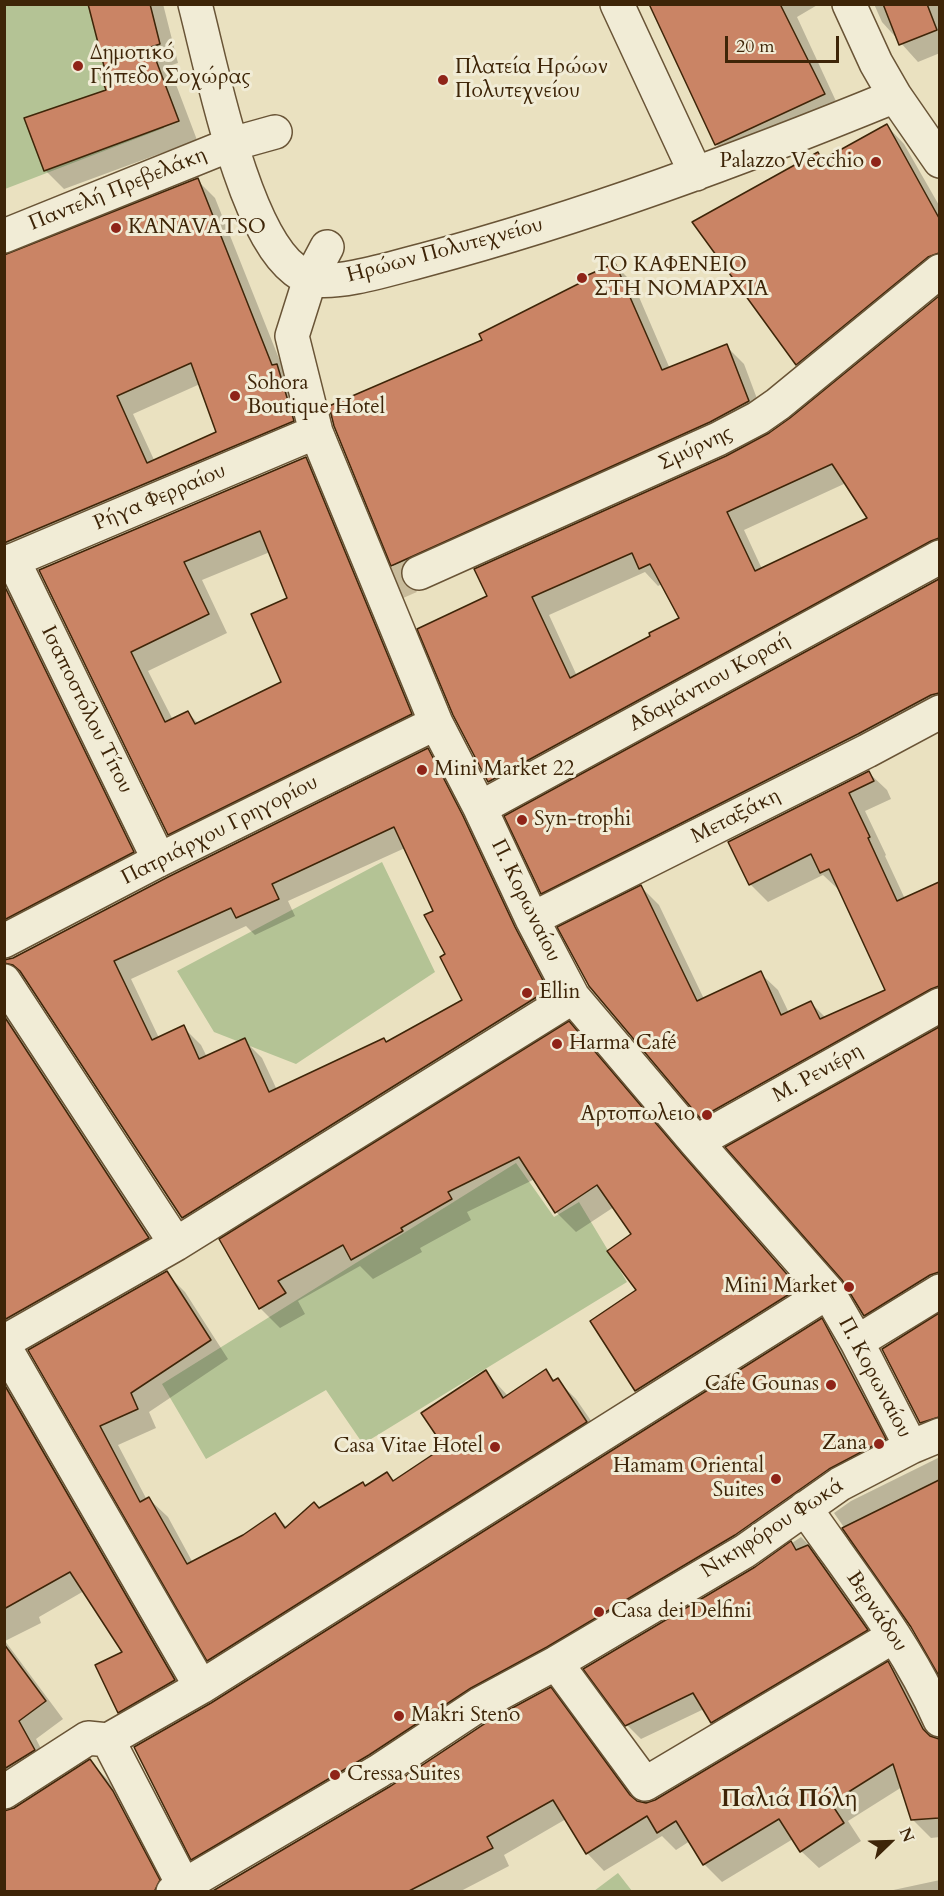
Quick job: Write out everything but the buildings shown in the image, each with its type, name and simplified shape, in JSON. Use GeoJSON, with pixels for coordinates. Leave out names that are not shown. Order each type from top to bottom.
{"type":"FeatureCollection","features":[{"type":"Feature","properties":{"kind":"street"},"geometry":{"type":"LineString","coordinates":[[195,4],[231,144],[264,231],[283,259],[310,279],[327,246]]}},
{"type":"Feature","properties":{"kind":"street"},"geometry":{"type":"LineString","coordinates":[[617,4],[696,174]]}},
{"type":"Feature","properties":{"kind":"street"},"geometry":{"type":"LineString","coordinates":[[849,4],[876,63],[895,96],[939,161]]}},
{"type":"Feature","properties":{"kind":"street","name":"Ηρώων Πολυτεχνείου"},"geometry":{"type":"LineString","coordinates":[[310,279],[349,278],[437,256],[599,208],[696,174],[895,96]]}},
{"type":"Feature","properties":{"kind":"street"},"geometry":{"type":"LineString","coordinates":[[231,144],[275,132]]}},
{"type":"Feature","properties":{"kind":"street","name":"Παντελή Πρεβελάκη"},"geometry":{"type":"LineString","coordinates":[[4,236],[231,144]]}},
{"type":"Feature","properties":{"kind":"street"},"geometry":{"type":"LineString","coordinates":[[647,166],[696,174]]}},
{"type":"Feature","properties":{"kind":"street","name":"Σμύρνης"},"geometry":{"type":"LineString","coordinates":[[419,573],[718,440],[759,418],[809,381],[939,271]]}},
{"type":"Feature","properties":{"kind":"street","name":"Π. Κορωναίου"},"geometry":{"type":"LineString","coordinates":[[310,279],[292,336],[316,432],[436,723],[480,808],[532,920],[573,997],[828,1292],[857,1342],[925,1441]]}},
{"type":"Feature","properties":{"kind":"street","name":"Ρήγα Φερραίου"},"geometry":{"type":"LineString","coordinates":[[9,562],[316,432]]}},
{"type":"Feature","properties":{"kind":"street","name":"Αδαμάντιου Κοραή"},"geometry":{"type":"LineString","coordinates":[[480,808],[939,557]]}},
{"type":"Feature","properties":{"kind":"street","name":"Ισαποστόλου Τίτου"},"geometry":{"type":"LineString","coordinates":[[9,562],[159,860]]}},
{"type":"Feature","properties":{"kind":"street","name":"Μεταξάκη"},"geometry":{"type":"LineString","coordinates":[[532,920],[867,751],[939,712]]}},
{"type":"Feature","properties":{"kind":"street","name":"Πατριάρχου Γρηγορίου"},"geometry":{"type":"LineString","coordinates":[[4,940],[159,860],[436,723]]}},
{"type":"Feature","properties":{"kind":"street"},"geometry":{"type":"LineString","coordinates":[[4,981],[176,1244]]}},
{"type":"Feature","properties":{"kind":"street"},"geometry":{"type":"LineString","coordinates":[[201,1687],[4,1344],[176,1244],[573,997]]}},
{"type":"Feature","properties":{"kind":"street","name":"Μ. Ρενιέρη"},"geometry":{"type":"LineString","coordinates":[[696,1142],[939,1005]]}},
{"type":"Feature","properties":{"kind":"street"},"geometry":{"type":"LineString","coordinates":[[857,1342],[939,1291]]}},
{"type":"Feature","properties":{"kind":"street"},"geometry":{"type":"LineString","coordinates":[[4,1792],[88,1738],[108,1740],[201,1687],[828,1292]]}},
{"type":"Feature","properties":{"kind":"street","name":"Νικηφόρου Φωκά"},"geometry":{"type":"LineString","coordinates":[[181,1889],[379,1771],[480,1704],[556,1663],[745,1551],[840,1484],[925,1441]]}},
{"type":"Feature","properties":{"kind":"street","name":"Βερνάδου"},"geometry":{"type":"LineString","coordinates":[[805,1508],[894,1636],[928,1694],[939,1720]]}},
{"type":"Feature","properties":{"kind":"street"},"geometry":{"type":"LineString","coordinates":[[556,1663],[645,1784],[894,1636]]}},
{"type":"Feature","properties":{"kind":"street"},"geometry":{"type":"LineString","coordinates":[[108,1740],[181,1889]]}},
{"type":"Feature","properties":{"kind":"green space","name":"Δημοτικό Γήπεδο Σοχώρας"},"geometry":{"type":"Polygon","coordinates":[[[4,5],[139,5],[164,128],[5,189],[4,5]]]}},
{"type":"Feature","properties":{"kind":"green space"},"geometry":{"type":"Polygon","coordinates":[[[382,862],[435,972],[296,1064],[214,1032],[177,971],[382,862]]]}},
{"type":"Feature","properties":{"kind":"green space"},"geometry":{"type":"Polygon","coordinates":[[[516,1163],[554,1217],[579,1202],[627,1282],[363,1444],[326,1390],[206,1459],[162,1384],[516,1163]]]}},
{"type":"Feature","properties":{"kind":"green space"},"geometry":{"type":"Polygon","coordinates":[[[618,1873],[632,1891],[594,1891],[618,1873]]]}},
{"type":"Feature","properties":{"kind":"tunnel"},"geometry":{"type":"LineString","coordinates":[[380,590],[419,573]]}},
{"type":"Feature","properties":{"kind":"place","name":"Δημοτικό Γήπεδο Σοχώρας"},"geometry":{"type":"Point","coordinates":[78,66]}},
{"type":"Feature","properties":{"kind":"place","name":"Πλατεία Ηρώων Πολυτεχνείου"},"geometry":{"type":"Point","coordinates":[443,80]}},
{"type":"Feature","properties":{"kind":"place","name":"Palazzo Vecchio"},"geometry":{"type":"Point","coordinates":[876,162]}},
{"type":"Feature","properties":{"kind":"place","name":"KANAVATSO"},"geometry":{"type":"Point","coordinates":[116,228]}},
{"type":"Feature","properties":{"kind":"place","name":"ΤΟ ΚΑΦΕΝΕΙΟ ΣΤΗ ΝΟΜΑΡΧΙΑ"},"geometry":{"type":"Point","coordinates":[582,278]}},
{"type":"Feature","properties":{"kind":"place","name":"Sohora Boutique Hotel"},"geometry":{"type":"Point","coordinates":[235,396]}},
{"type":"Feature","properties":{"kind":"place","name":"Mini Market 22"},"geometry":{"type":"Point","coordinates":[422,770]}},
{"type":"Feature","properties":{"kind":"place","name":"Syn-trophi"},"geometry":{"type":"Point","coordinates":[522,820]}},
{"type":"Feature","properties":{"kind":"place","name":"Ellin"},"geometry":{"type":"Point","coordinates":[527,993]}},
{"type":"Feature","properties":{"kind":"place","name":"Harma Café"},"geometry":{"type":"Point","coordinates":[557,1044]}},
{"type":"Feature","properties":{"kind":"place","name":"Αρτοπωλειο"},"geometry":{"type":"Point","coordinates":[707,1115]}},
{"type":"Feature","properties":{"kind":"place","name":"Mini Market"},"geometry":{"type":"Point","coordinates":[849,1287]}},
{"type":"Feature","properties":{"kind":"place","name":"Cafe Gounas"},"geometry":{"type":"Point","coordinates":[831,1385]}},
{"type":"Feature","properties":{"kind":"place","name":"Zana"},"geometry":{"type":"Point","coordinates":[879,1444]}},
{"type":"Feature","properties":{"kind":"place","name":"Casa Vitae Hotel"},"geometry":{"type":"Point","coordinates":[495,1447]}},
{"type":"Feature","properties":{"kind":"place","name":"Hamam Oriental Suites"},"geometry":{"type":"Point","coordinates":[776,1479]}},
{"type":"Feature","properties":{"kind":"place","name":"Casa dei Delfini"},"geometry":{"type":"Point","coordinates":[599,1612]}},
{"type":"Feature","properties":{"kind":"place","name":"Makri Steno"},"geometry":{"type":"Point","coordinates":[399,1716]}},
{"type":"Feature","properties":{"kind":"place","name":"Cressa Suites"},"geometry":{"type":"Point","coordinates":[335,1775]}},
{"type":"Feature","properties":{"kind":"district","name":"Παλιά Πόλη"},"geometry":{"type":"Point","coordinates":[789,1800]}}]}
